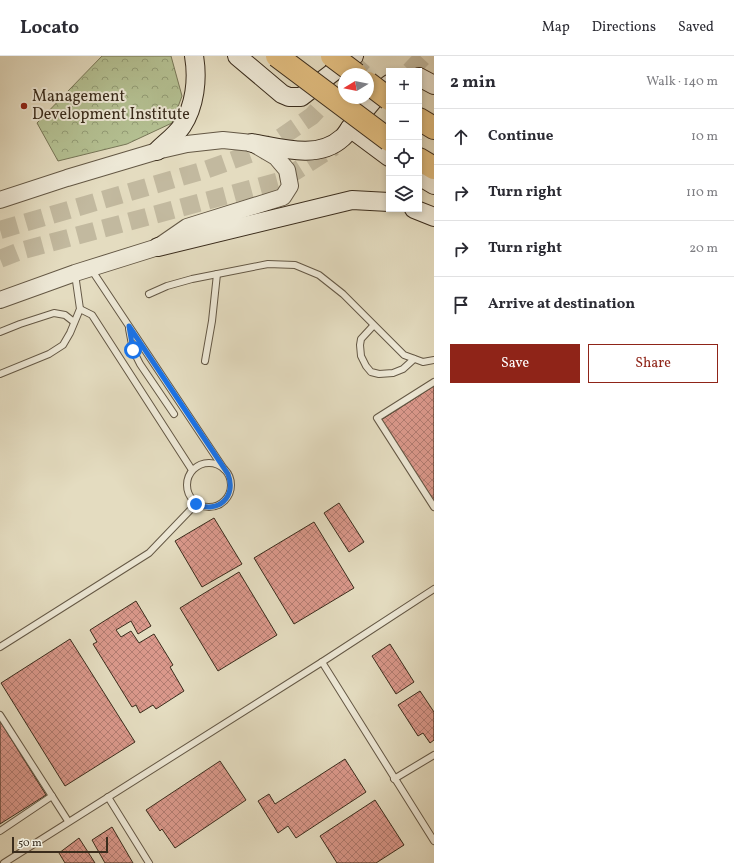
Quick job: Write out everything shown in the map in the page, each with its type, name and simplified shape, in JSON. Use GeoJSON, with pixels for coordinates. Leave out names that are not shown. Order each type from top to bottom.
{"type":"FeatureCollection","features":[{"type":"Feature","properties":{"kind":"highway"},"geometry":{"type":"LineString","coordinates":[[277,56],[386,138]]}},
{"type":"Feature","properties":{"kind":"highway"},"geometry":{"type":"LineString","coordinates":[[332,56],[348,68]]}},
{"type":"Feature","properties":{"kind":"highway"},"geometry":{"type":"LineString","coordinates":[[374,88],[386,97]]}},
{"type":"Feature","properties":{"kind":"highway"},"geometry":{"type":"LineString","coordinates":[[422,121],[434,128]]}},
{"type":"Feature","properties":{"kind":"highway"},"geometry":{"type":"LineString","coordinates":[[422,161],[434,168]]}},
{"type":"Feature","properties":{"kind":"main road"},"geometry":{"type":"LineString","coordinates":[[157,151],[181,127],[189,113],[196,87],[194,56]]}},
{"type":"Feature","properties":{"kind":"main road"},"geometry":{"type":"LineString","coordinates":[[237,56],[282,94],[295,98],[301,97],[354,56]]}},
{"type":"Feature","properties":{"kind":"main road"},"geometry":{"type":"LineString","coordinates":[[422,78],[434,85]]}},
{"type":"Feature","properties":{"kind":"main road"},"geometry":{"type":"LineString","coordinates":[[252,143],[304,151],[326,148],[342,138],[386,87]]}},
{"type":"Feature","properties":{"kind":"main road"},"geometry":{"type":"LineString","coordinates":[[350,128],[386,155]]}},
{"type":"Feature","properties":{"kind":"main road"},"geometry":{"type":"LineString","coordinates":[[422,178],[434,185]]}},
{"type":"Feature","properties":{"kind":"main road"},"geometry":{"type":"LineString","coordinates":[[158,247],[352,200],[386,202]]}},
{"type":"Feature","properties":{"kind":"main road"},"geometry":{"type":"LineString","coordinates":[[422,212],[434,217]]}},
{"type":"Feature","properties":{"kind":"street"},"geometry":{"type":"LineString","coordinates":[[0,200],[157,151],[187,144],[223,140],[252,143],[276,157],[287,170],[290,186],[283,197],[187,227],[158,247],[75,273],[0,300]]}},
{"type":"Feature","properties":{"kind":"lane"},"geometry":{"type":"LineString","coordinates":[[149,294],[167,286],[217,274],[268,264],[295,265],[319,275],[343,294],[373,326],[404,355],[422,362],[434,360]]}},
{"type":"Feature","properties":{"kind":"lane"},"geometry":{"type":"LineString","coordinates":[[90,268],[129,326],[224,468],[228,474],[231,481],[231,488],[229,495],[224,501],[218,506],[211,507],[203,507],[196,504],[187,491],[188,476],[192,470],[204,463],[211,463],[224,468]]}},
{"type":"Feature","properties":{"kind":"lane"},"geometry":{"type":"LineString","coordinates":[[0,374],[49,354],[63,345],[70,333],[80,309],[75,273]]}},
{"type":"Feature","properties":{"kind":"lane"},"geometry":{"type":"LineString","coordinates":[[205,361],[212,321],[217,274]]}},
{"type":"Feature","properties":{"kind":"lane"},"geometry":{"type":"LineString","coordinates":[[80,309],[92,315],[192,470]]}},
{"type":"Feature","properties":{"kind":"lane"},"geometry":{"type":"LineString","coordinates":[[0,332],[54,313],[65,315],[74,322]]}},
{"type":"Feature","properties":{"kind":"lane"},"geometry":{"type":"LineString","coordinates":[[129,326],[133,350],[140,364],[174,414]]}},
{"type":"Feature","properties":{"kind":"lane"},"geometry":{"type":"LineString","coordinates":[[373,326],[361,339],[360,345],[361,356],[371,372],[379,374],[403,369],[414,359]]}},
{"type":"Feature","properties":{"kind":"lane"},"geometry":{"type":"LineString","coordinates":[[434,382],[376,418],[434,507]]}},
{"type":"Feature","properties":{"kind":"lane"},"geometry":{"type":"LineString","coordinates":[[0,647],[149,553],[196,504]]}},
{"type":"Feature","properties":{"kind":"lane"},"geometry":{"type":"LineString","coordinates":[[4,863],[322,662],[434,589]]}},
{"type":"Feature","properties":{"kind":"lane"},"geometry":{"type":"LineString","coordinates":[[322,662],[434,841]]}},
{"type":"Feature","properties":{"kind":"lane"},"geometry":{"type":"LineString","coordinates":[[0,715],[68,822]]}},
{"type":"Feature","properties":{"kind":"lane"},"geometry":{"type":"LineString","coordinates":[[394,779],[434,755]]}},
{"type":"Feature","properties":{"kind":"lane"},"geometry":{"type":"LineString","coordinates":[[0,831],[52,796]]}},
{"type":"Feature","properties":{"kind":"lane"},"geometry":{"type":"LineString","coordinates":[[108,797],[149,863]]}},
{"type":"Feature","properties":{"kind":"green space"},"geometry":{"type":"Polygon","coordinates":[[[102,56],[171,56],[182,96],[172,123],[127,144],[58,161],[37,123],[102,56]]]}},
{"type":"Feature","properties":{"kind":"building"},"geometry":{"type":"Polygon","coordinates":[[[434,386],[434,502],[381,420],[434,386]]]}},
{"type":"Feature","properties":{"kind":"building"},"geometry":{"type":"Polygon","coordinates":[[[339,503],[364,542],[349,552],[324,513],[339,503]]]}},
{"type":"Feature","properties":{"kind":"building"},"geometry":{"type":"Polygon","coordinates":[[[214,518],[242,564],[202,587],[175,541],[214,518]]]}},
{"type":"Feature","properties":{"kind":"building"},"geometry":{"type":"Polygon","coordinates":[[[314,522],[354,588],[294,624],[254,558],[314,522]]]}},
{"type":"Feature","properties":{"kind":"building"},"geometry":{"type":"Polygon","coordinates":[[[239,572],[277,635],[218,671],[180,608],[239,572]]]}},
{"type":"Feature","properties":{"kind":"building"},"geometry":{"type":"Polygon","coordinates":[[[136,601],[151,626],[138,634],[131,621],[116,630],[121,637],[131,631],[139,643],[154,634],[173,665],[170,667],[184,691],[156,709],[153,705],[140,713],[136,705],[132,707],[93,644],[97,642],[90,630],[136,601]]]}},
{"type":"Feature","properties":{"kind":"building"},"geometry":{"type":"Polygon","coordinates":[[[70,639],[135,742],[65,786],[1,683],[70,639]]]}},
{"type":"Feature","properties":{"kind":"building"},"geometry":{"type":"Polygon","coordinates":[[[390,644],[414,682],[396,694],[372,656],[390,644]]]}},
{"type":"Feature","properties":{"kind":"building"},"geometry":{"type":"Polygon","coordinates":[[[420,691],[434,712],[434,740],[430,743],[423,733],[418,736],[398,705],[420,691]]]}},
{"type":"Feature","properties":{"kind":"building"},"geometry":{"type":"Polygon","coordinates":[[[0,721],[46,795],[0,824],[0,721]]]}},
{"type":"Feature","properties":{"kind":"building"},"geometry":{"type":"Polygon","coordinates":[[[345,759],[366,792],[296,838],[288,826],[278,833],[258,801],[269,794],[275,804],[345,759]]]}},
{"type":"Feature","properties":{"kind":"building"},"geometry":{"type":"Polygon","coordinates":[[[220,761],[246,800],[175,848],[162,829],[160,831],[146,810],[220,761]]]}},
{"type":"Feature","properties":{"kind":"building"},"geometry":{"type":"Polygon","coordinates":[[[375,800],[404,845],[376,863],[337,863],[320,836],[375,800]]]}},
{"type":"Feature","properties":{"kind":"building"},"geometry":{"type":"Polygon","coordinates":[[[112,827],[133,863],[105,863],[92,840],[112,827]]]}},
{"type":"Feature","properties":{"kind":"building"},"geometry":{"type":"Polygon","coordinates":[[[79,838],[95,863],[65,863],[59,853],[79,838]]]}},
{"type":"Feature","properties":{"kind":"tunnel"},"geometry":{"type":"LineString","coordinates":[[357,68],[368,56]]}},
{"type":"Feature","properties":{"kind":"tunnel"},"geometry":{"type":"LineString","coordinates":[[413,68],[424,56]]}},
{"type":"Feature","properties":{"kind":"tunnel"},"geometry":{"type":"LineString","coordinates":[[0,230],[205,170],[264,149],[312,116],[338,88]]}},
{"type":"Feature","properties":{"kind":"tunnel"},"geometry":{"type":"LineString","coordinates":[[0,259],[20,251],[280,181],[334,147]]}},
{"type":"Feature","properties":{"kind":"place","name":"Management Development Institute"},"geometry":{"type":"Point","coordinates":[24,106]}},
{"type":"Feature","properties":{"kind":"route"},"geometry":{"type":"LineString","coordinates":[[133,350],[129,326],[228,474],[231,481],[229,495],[218,506],[203,507],[196,504]]}}]}
